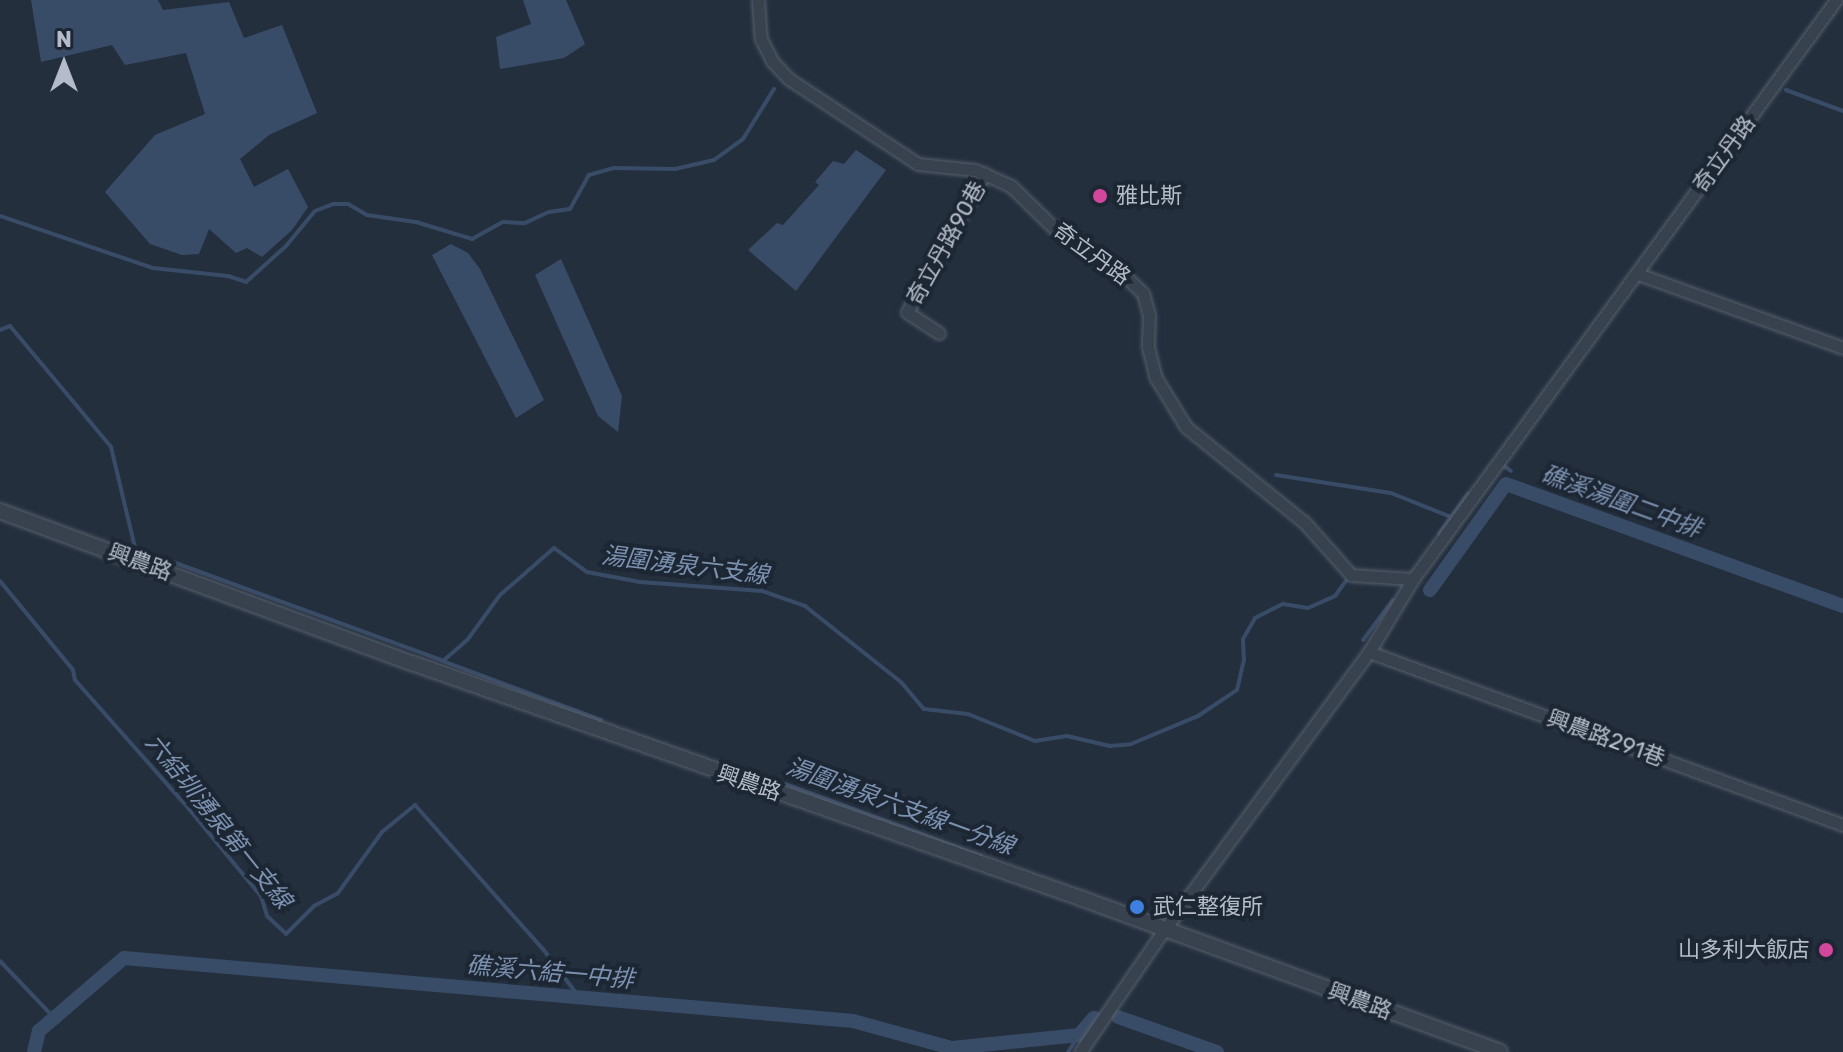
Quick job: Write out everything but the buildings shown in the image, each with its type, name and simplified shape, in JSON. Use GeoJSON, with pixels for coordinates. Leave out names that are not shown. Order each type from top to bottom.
{"type":"FeatureCollection","features":[{"type":"Feature","properties":{"kind":"street","name":"奇立丹路"},"geometry":{"type":"LineString","coordinates":[[758,0],[761,39],[772,61],[789,79],[918,164],[985,173],[1011,186],[1057,231],[1123,274],[1143,293],[1149,315],[1148,347],[1156,378],[1186,427],[1295,515],[1351,575],[1413,579]]}},
{"type":"Feature","properties":{"kind":"street","name":"奇立丹路"},"geometry":{"type":"LineString","coordinates":[[1080,1052],[1164,930],[1369,652],[1413,579],[1836,0]]}},
{"type":"Feature","properties":{"kind":"street","name":"奇立丹路90巷"},"geometry":{"type":"LineString","coordinates":[[939,333],[907,312],[985,173]]}},
{"type":"Feature","properties":{"kind":"street"},"geometry":{"type":"LineString","coordinates":[[1638,274],[1843,348]]}},
{"type":"Feature","properties":{"kind":"street","name":"興農路"},"geometry":{"type":"LineString","coordinates":[[0,511],[1500,1052]]}},
{"type":"Feature","properties":{"kind":"street","name":"興農路291巷"},"geometry":{"type":"LineString","coordinates":[[1369,652],[1843,825]]}},
{"type":"Feature","properties":{"kind":"water"},"geometry":{"type":"Polygon","coordinates":[[[31,0],[158,0],[163,10],[229,2],[244,38],[282,25],[317,113],[269,135],[240,159],[254,187],[288,169],[308,207],[292,230],[262,257],[247,248],[236,253],[209,229],[199,254],[182,255],[150,244],[105,192],[155,135],[205,114],[186,53],[125,65],[112,45],[41,62],[31,0]]]}},
{"type":"Feature","properties":{"kind":"water"},"geometry":{"type":"Polygon","coordinates":[[[523,0],[566,0],[585,44],[564,58],[500,69],[496,37],[531,24],[523,0]]]}},
{"type":"Feature","properties":{"kind":"water"},"geometry":{"type":"Polygon","coordinates":[[[856,150],[886,170],[796,291],[748,250],[777,223],[783,225],[819,185],[815,182],[833,161],[844,164],[856,150]]]}},
{"type":"Feature","properties":{"kind":"water"},"geometry":{"type":"Polygon","coordinates":[[[451,244],[468,253],[480,269],[544,400],[516,418],[432,255],[451,244]]]}},
{"type":"Feature","properties":{"kind":"water"},"geometry":{"type":"Polygon","coordinates":[[[561,259],[622,396],[618,432],[598,416],[535,275],[561,259]]]}},
{"type":"Feature","properties":{"kind":"waterway"},"geometry":{"type":"LineString","coordinates":[[0,216],[153,268],[228,276],[246,282],[286,246],[315,211],[333,204],[348,204],[367,215],[416,222],[472,239],[503,222],[525,223],[549,212],[570,209],[589,175],[614,168],[675,169],[714,160],[743,139],[774,89]]}},
{"type":"Feature","properties":{"kind":"waterway"},"geometry":{"type":"LineString","coordinates":[[1786,90],[1843,111]]}},
{"type":"Feature","properties":{"kind":"waterway","name":"湯圍湧泉六支線"},"geometry":{"type":"LineString","coordinates":[[0,330],[10,326],[111,447],[135,548],[443,661],[468,639],[500,595],[554,548],[587,572],[640,582],[762,591],[805,606],[901,682],[924,709],[968,714],[1035,741],[1067,736],[1110,746],[1131,744],[1198,716],[1237,690],[1244,660],[1243,639],[1255,618],[1283,604],[1308,608],[1335,596],[1349,577]]}},
{"type":"Feature","properties":{"kind":"waterway"},"geometry":{"type":"LineString","coordinates":[[1501,464],[1511,471]]}},
{"type":"Feature","properties":{"kind":"waterway"},"geometry":{"type":"LineString","coordinates":[[1276,475],[1391,493],[1451,517],[1468,494]]}},
{"type":"Feature","properties":{"kind":"waterway","name":"礁溪湯圍二中排"},"geometry":{"type":"LineString","coordinates":[[1430,590],[1506,484],[1843,606]]}},
{"type":"Feature","properties":{"kind":"waterway"},"geometry":{"type":"LineString","coordinates":[[1439,534],[1451,517]]}},
{"type":"Feature","properties":{"kind":"waterway","name":"六結圳湧泉第一支線"},"geometry":{"type":"LineString","coordinates":[[0,581],[73,670],[75,680],[261,896],[267,916],[286,934],[314,906],[338,893],[382,832],[415,805],[543,949],[579,997]]}},
{"type":"Feature","properties":{"kind":"waterway"},"geometry":{"type":"LineString","coordinates":[[1363,640],[1393,600]]}},
{"type":"Feature","properties":{"kind":"waterway","name":"湯圍湧泉六支線一分線"},"geometry":{"type":"LineString","coordinates":[[443,661],[601,720]]}},
{"type":"Feature","properties":{"kind":"waterway","name":"湯圍湧泉六支線一分線"},"geometry":{"type":"LineString","coordinates":[[739,767],[981,856]]}},
{"type":"Feature","properties":{"kind":"waterway","name":"礁溪六結一中排"},"geometry":{"type":"LineString","coordinates":[[34,1052],[39,1031],[124,958],[853,1021],[952,1048],[1079,1035],[1094,1018]]}},
{"type":"Feature","properties":{"kind":"waterway"},"geometry":{"type":"LineString","coordinates":[[0,961],[58,1022]]}},
{"type":"Feature","properties":{"kind":"waterway"},"geometry":{"type":"LineString","coordinates":[[1118,1017],[1217,1052]]}},
{"type":"Feature","properties":{"kind":"waterway"},"geometry":{"type":"LineString","coordinates":[[1068,1052],[1079,1035]]}},
{"type":"Feature","properties":{"kind":"place","name":"雅比斯"},"geometry":{"type":"Point","coordinates":[1100,196]}},
{"type":"Feature","properties":{"kind":"place","name":"武仁整復所"},"geometry":{"type":"Point","coordinates":[1137,907]}},
{"type":"Feature","properties":{"kind":"place","name":"山多利大飯店"},"geometry":{"type":"Point","coordinates":[1826,950]}}]}
